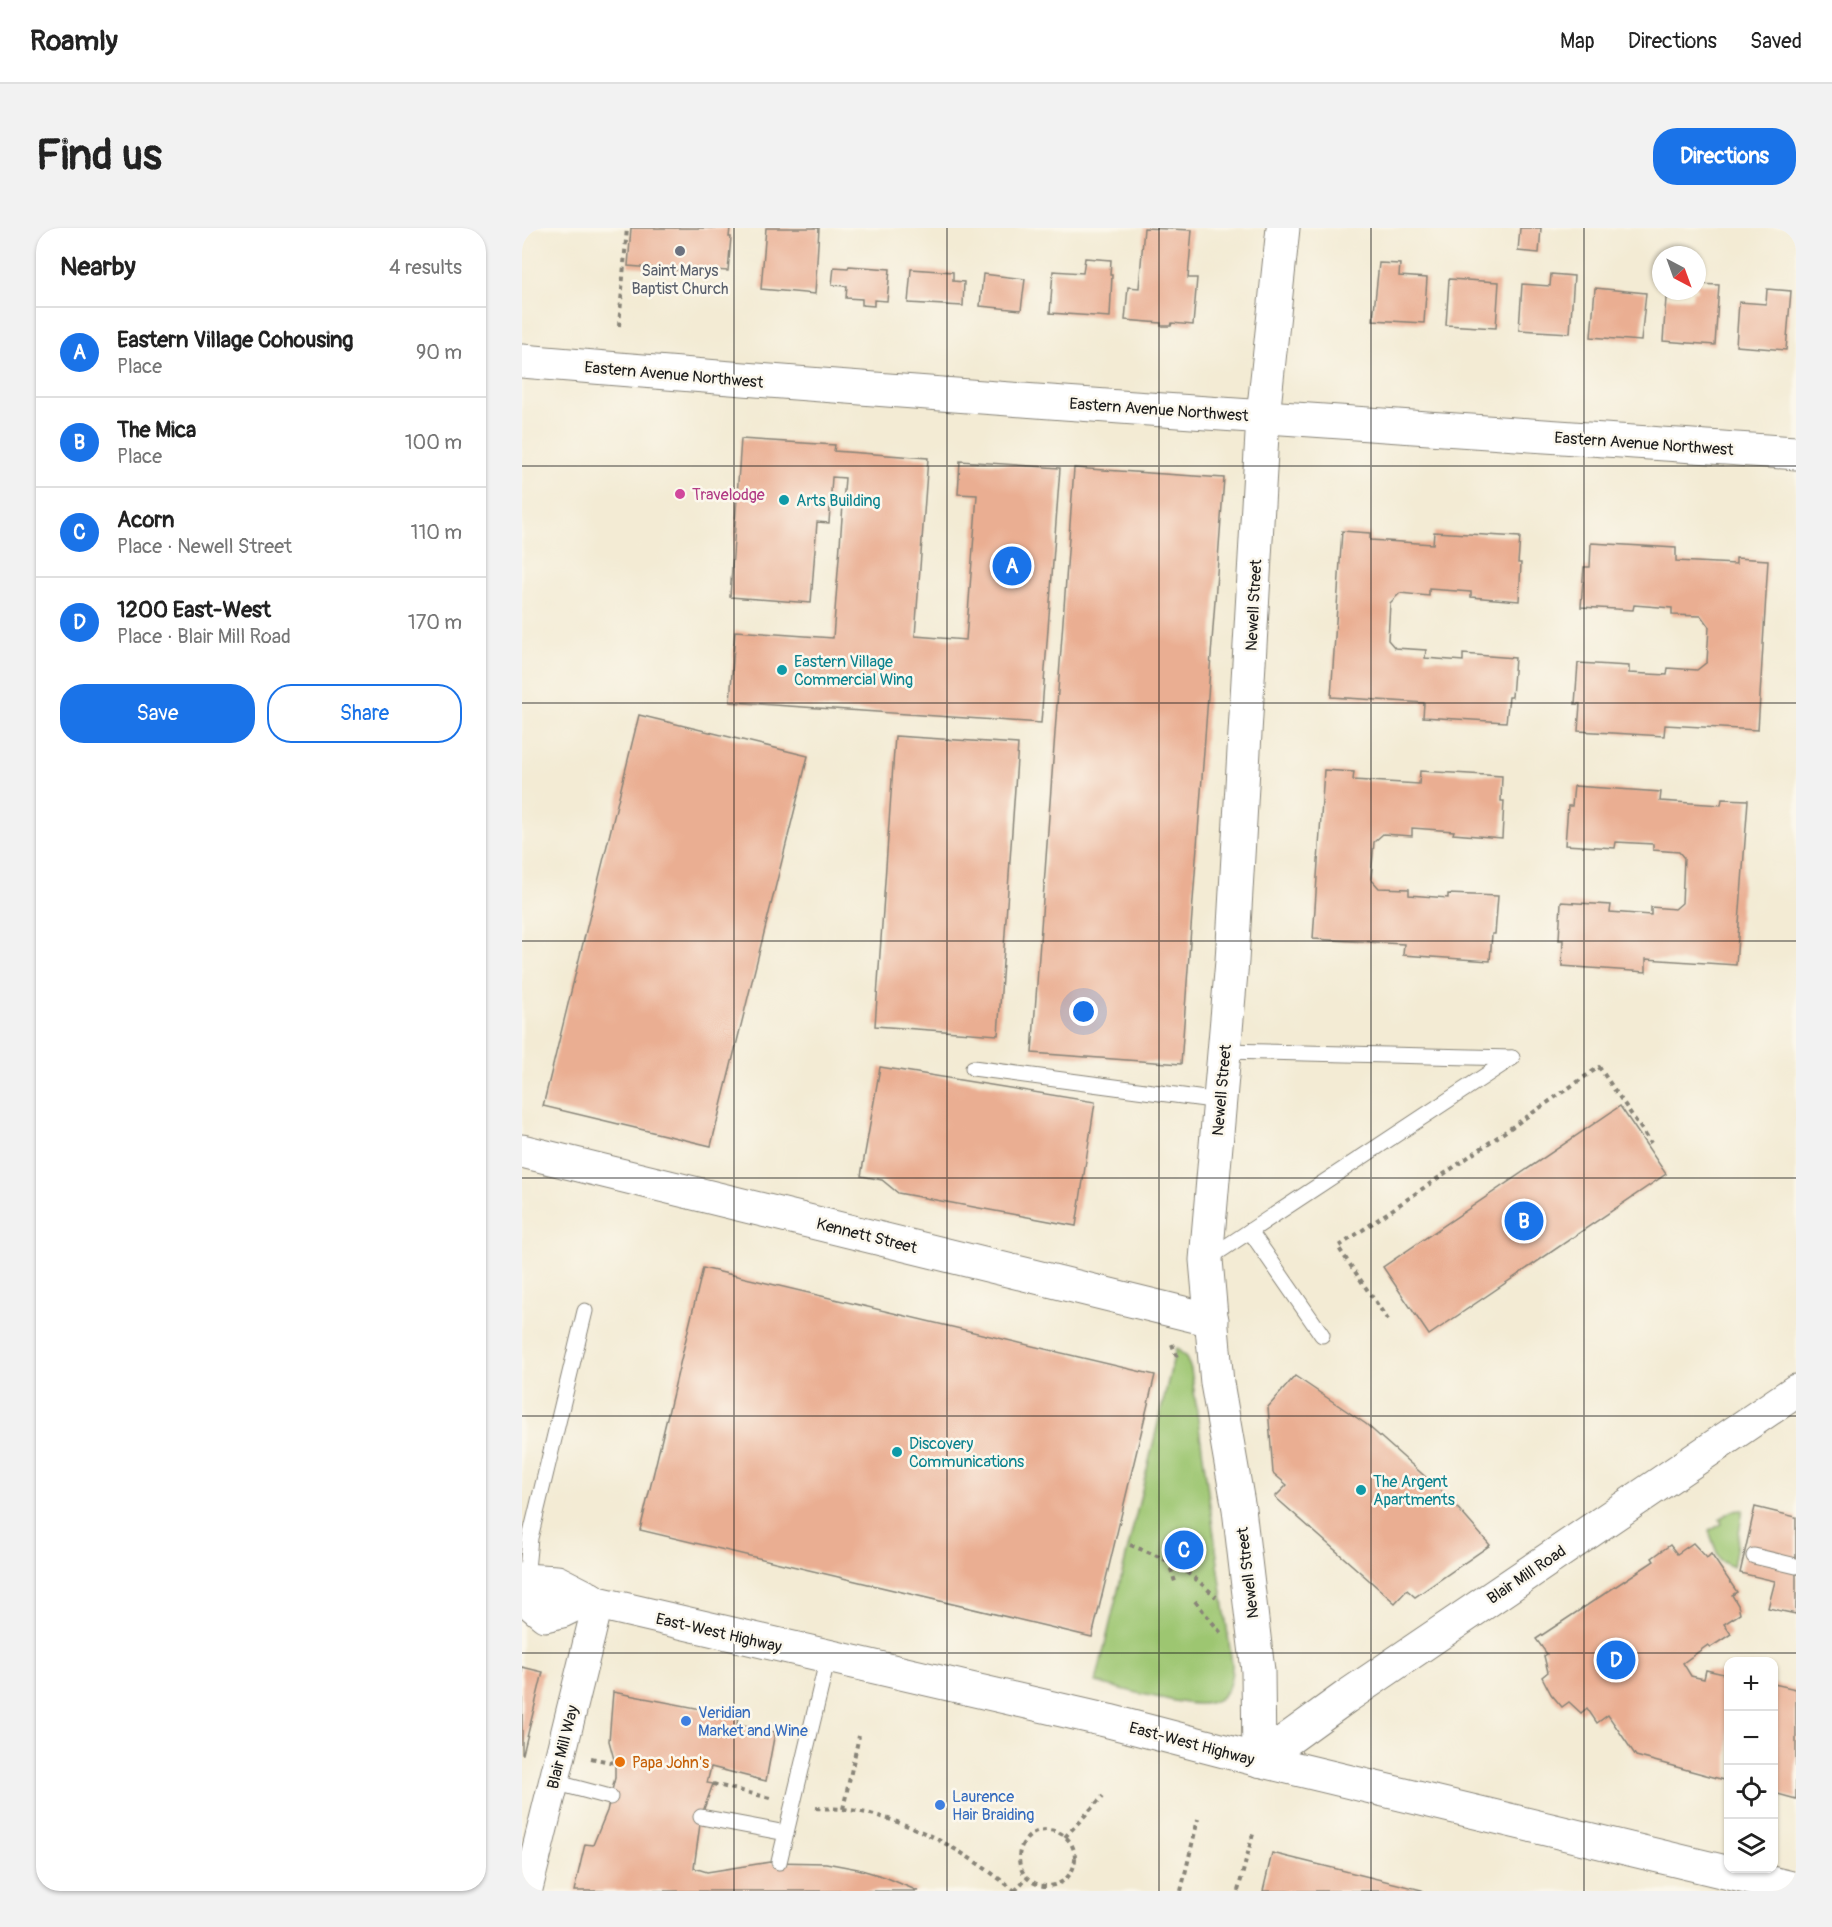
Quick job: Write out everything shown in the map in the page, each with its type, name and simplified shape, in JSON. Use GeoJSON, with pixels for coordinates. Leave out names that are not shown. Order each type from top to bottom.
{"type":"FeatureCollection","features":[{"type":"Feature","properties":{"kind":"street","name":"Newell Street"},"geometry":{"type":"LineString","coordinates":[[1259,1761],[1258,1671],[1239,1509],[1217,1383],[1206,1260],[1233,961],[1263,417],[1283,228]]}},
{"type":"Feature","properties":{"kind":"street","name":"Eastern Avenue Northwest"},"geometry":{"type":"LineString","coordinates":[[522,361],[1263,417],[1796,453]]}},
{"type":"Feature","properties":{"kind":"street","name":"Kennett Street"},"geometry":{"type":"LineString","coordinates":[[522,1151],[1212,1320]]}},
{"type":"Feature","properties":{"kind":"street","name":"Blair Mill Road"},"geometry":{"type":"LineString","coordinates":[[1259,1761],[1346,1697],[1792,1402]]}},
{"type":"Feature","properties":{"kind":"street","name":"East-West Highway"},"geometry":{"type":"LineString","coordinates":[[523,1585],[557,1582],[593,1601],[1109,1721],[1259,1761],[1796,1889]]}},
{"type":"Feature","properties":{"kind":"street","name":"Blair Mill Way"},"geometry":{"type":"LineString","coordinates":[[527,1891],[554,1782],[593,1601]]}},
{"type":"Feature","properties":{"kind":"lane"},"geometry":{"type":"LineString","coordinates":[[1206,1260],[1512,1058],[1224,1051]]}},
{"type":"Feature","properties":{"kind":"lane"},"geometry":{"type":"LineString","coordinates":[[973,1068],[1220,1101]]}},
{"type":"Feature","properties":{"kind":"lane"},"geometry":{"type":"LineString","coordinates":[[1250,1231],[1322,1335]]}},
{"type":"Feature","properties":{"kind":"lane"},"geometry":{"type":"LineString","coordinates":[[523,1585],[530,1538],[585,1311]]}},
{"type":"Feature","properties":{"kind":"lane"},"geometry":{"type":"LineString","coordinates":[[1754,1556],[1796,1566]]}},
{"type":"Feature","properties":{"kind":"lane"},"geometry":{"type":"LineString","coordinates":[[778,1862],[828,1657]]}},
{"type":"Feature","properties":{"kind":"lane"},"geometry":{"type":"LineString","coordinates":[[554,1782],[610,1797]]}},
{"type":"Feature","properties":{"kind":"lane"},"geometry":{"type":"LineString","coordinates":[[702,1817],[786,1833]]}},
{"type":"Feature","properties":{"kind":"path"},"geometry":{"type":"LineString","coordinates":[[619,326],[627,228]]}},
{"type":"Feature","properties":{"kind":"path"},"geometry":{"type":"LineString","coordinates":[[1388,1320],[1338,1247],[1599,1067],[1651,1143]]}},
{"type":"Feature","properties":{"kind":"path"},"geometry":{"type":"LineString","coordinates":[[1172,1342],[1178,1360]]}},
{"type":"Feature","properties":{"kind":"path"},"geometry":{"type":"LineString","coordinates":[[1131,1545],[1168,1559],[1194,1577],[1211,1593]]}},
{"type":"Feature","properties":{"kind":"path"},"geometry":{"type":"LineString","coordinates":[[1168,1559],[1176,1585]]}},
{"type":"Feature","properties":{"kind":"path"},"geometry":{"type":"LineString","coordinates":[[1195,1601],[1223,1634]]}},
{"type":"Feature","properties":{"kind":"path"},"geometry":{"type":"LineString","coordinates":[[843,1809],[859,1736]]}},
{"type":"Feature","properties":{"kind":"path"},"geometry":{"type":"LineString","coordinates":[[712,1784],[793,1803],[819,1808],[843,1809],[883,1818],[926,1834],[976,1862],[1015,1891],[1027,1877]]}},
{"type":"Feature","properties":{"kind":"path"},"geometry":{"type":"LineString","coordinates":[[1065,1837],[1103,1796]]}},
{"type":"Feature","properties":{"kind":"path"},"geometry":{"type":"LineString","coordinates":[[1181,1891],[1198,1819]]}},
{"type":"Feature","properties":{"kind":"path"},"geometry":{"type":"LineString","coordinates":[[1048,1830],[1065,1837],[1071,1844],[1075,1861],[1068,1877],[1060,1883],[1042,1886],[1027,1877],[1020,1861],[1024,1843],[1030,1836],[1048,1830]]}},
{"type":"Feature","properties":{"kind":"path"},"geometry":{"type":"LineString","coordinates":[[1238,1891],[1254,1830]]}},
{"type":"Feature","properties":{"kind":"green space"},"geometry":{"type":"Polygon","coordinates":[[[1176,1348],[1185,1356],[1191,1369],[1232,1664],[1231,1680],[1226,1692],[1219,1699],[1210,1703],[1199,1704],[1128,1691],[1096,1682],[1176,1348]]]}},
{"type":"Feature","properties":{"kind":"green space"},"geometry":{"type":"Polygon","coordinates":[[[1743,1510],[1733,1567],[1720,1561],[1709,1531],[1722,1524],[1720,1519],[1731,1511],[1743,1510]]]}},
{"type":"Feature","properties":{"kind":"building","name":"Saint Marys Baptist Church"},"geometry":{"type":"Polygon","coordinates":[[[631,228],[730,228],[728,271],[715,270],[715,273],[628,266],[631,228]]]}},
{"type":"Feature","properties":{"kind":"building"},"geometry":{"type":"Polygon","coordinates":[[[766,228],[819,228],[815,294],[761,289],[766,228]]]}},
{"type":"Feature","properties":{"kind":"building"},"geometry":{"type":"Polygon","coordinates":[[[1144,228],[1192,230],[1188,278],[1197,278],[1193,325],[1172,323],[1171,326],[1161,326],[1161,323],[1125,320],[1128,287],[1139,288],[1144,228]]]}},
{"type":"Feature","properties":{"kind":"building"},"geometry":{"type":"Polygon","coordinates":[[[1520,228],[1541,228],[1539,253],[1518,251],[1520,228]]]}},
{"type":"Feature","properties":{"kind":"building"},"geometry":{"type":"Polygon","coordinates":[[[1085,258],[1111,260],[1110,317],[1050,313],[1053,271],[1083,273],[1085,258]]]}},
{"type":"Feature","properties":{"kind":"building"},"geometry":{"type":"Polygon","coordinates":[[[1379,263],[1400,264],[1399,276],[1427,278],[1424,323],[1373,320],[1379,263]]]}},
{"type":"Feature","properties":{"kind":"building"},"geometry":{"type":"Polygon","coordinates":[[[849,266],[890,269],[887,301],[874,300],[874,306],[862,305],[862,299],[846,298],[847,286],[832,285],[834,267],[848,268],[849,266]]]}},
{"type":"Feature","properties":{"kind":"building"},"geometry":{"type":"Polygon","coordinates":[[[911,269],[953,272],[953,281],[964,282],[963,306],[908,303],[911,269]]]}},
{"type":"Feature","properties":{"kind":"building"},"geometry":{"type":"Polygon","coordinates":[[[983,274],[1025,279],[1021,310],[980,306],[983,274]]]}},
{"type":"Feature","properties":{"kind":"building"},"geometry":{"type":"Polygon","coordinates":[[[1551,274],[1574,276],[1570,333],[1519,330],[1522,284],[1550,286],[1551,274]]]}},
{"type":"Feature","properties":{"kind":"building"},"geometry":{"type":"Polygon","coordinates":[[[1449,279],[1499,282],[1496,328],[1446,325],[1449,279]]]}},
{"type":"Feature","properties":{"kind":"building"},"geometry":{"type":"Polygon","coordinates":[[[1706,284],[1719,285],[1715,345],[1663,341],[1666,300],[1706,300],[1706,284]]]}},
{"type":"Feature","properties":{"kind":"building"},"geometry":{"type":"Polygon","coordinates":[[[1595,288],[1646,293],[1641,341],[1591,337],[1595,288]]]}},
{"type":"Feature","properties":{"kind":"building"},"geometry":{"type":"Polygon","coordinates":[[[1767,289],[1791,291],[1786,350],[1736,346],[1739,302],[1766,304],[1767,289]]]}},
{"type":"Feature","properties":{"kind":"building"},"geometry":{"type":"Polygon","coordinates":[[[741,439],[835,445],[834,451],[928,458],[915,636],[966,640],[977,495],[958,494],[960,461],[1060,468],[1041,723],[730,702],[735,631],[833,638],[845,478],[832,477],[829,523],[817,522],[811,603],[730,597],[741,439]]]}},
{"type":"Feature","properties":{"kind":"building"},"geometry":{"type":"Polygon","coordinates":[[[1074,468],[1224,478],[1181,1064],[1032,1053],[1074,468]]]}},
{"type":"Feature","properties":{"kind":"building"},"geometry":{"type":"Polygon","coordinates":[[[1342,531],[1370,533],[1370,540],[1433,544],[1434,532],[1520,537],[1519,601],[1471,597],[1471,592],[1429,589],[1429,596],[1400,593],[1390,603],[1388,640],[1395,648],[1426,650],[1425,658],[1463,661],[1463,654],[1515,658],[1512,697],[1509,697],[1506,722],[1423,717],[1424,703],[1331,697],[1342,531]]]}},
{"type":"Feature","properties":{"kind":"building"},"geometry":{"type":"Polygon","coordinates":[[[1591,543],[1676,548],[1676,561],[1736,564],[1736,558],[1768,560],[1758,730],[1665,725],[1664,736],[1578,731],[1580,704],[1575,704],[1578,663],[1629,666],[1629,673],[1667,675],[1668,668],[1697,670],[1707,662],[1709,627],[1701,616],[1672,615],[1672,608],[1634,605],[1633,610],[1581,607],[1584,567],[1590,567],[1591,543]]]}},
{"type":"Feature","properties":{"kind":"building"},"geometry":{"type":"Polygon","coordinates":[[[639,715],[808,756],[711,1146],[543,1106],[639,715]]]}},
{"type":"Feature","properties":{"kind":"building"},"geometry":{"type":"Polygon","coordinates":[[[895,736],[1018,744],[998,1035],[875,1026],[895,736]]]}},
{"type":"Feature","properties":{"kind":"building"},"geometry":{"type":"Polygon","coordinates":[[[1324,770],[1354,772],[1353,780],[1419,784],[1420,771],[1502,776],[1501,801],[1504,801],[1502,838],[1412,828],[1412,836],[1383,834],[1374,842],[1371,879],[1379,888],[1409,889],[1409,895],[1448,898],[1448,894],[1498,896],[1490,961],[1403,955],[1404,944],[1313,939],[1324,770]]]}},
{"type":"Feature","properties":{"kind":"building"},"geometry":{"type":"Polygon","coordinates":[[[1574,786],[1661,792],[1660,801],[1721,805],[1722,799],[1748,800],[1736,965],[1646,959],[1646,972],[1562,966],[1563,940],[1559,940],[1561,902],[1611,905],[1610,912],[1651,915],[1651,907],[1675,909],[1682,903],[1684,858],[1679,852],[1653,850],[1653,844],[1616,842],[1615,848],[1565,845],[1568,806],[1572,806],[1574,786]]]}},
{"type":"Feature","properties":{"kind":"building"},"geometry":{"type":"Polygon","coordinates":[[[880,1067],[1095,1102],[1076,1226],[898,1193],[882,1180],[861,1176],[880,1067]]]}},
{"type":"Feature","properties":{"kind":"building"},"geometry":{"type":"Polygon","coordinates":[[[1620,1106],[1666,1174],[1429,1335],[1383,1267],[1620,1106]]]}},
{"type":"Feature","properties":{"kind":"building","name":"Discovery Communications"},"geometry":{"type":"Polygon","coordinates":[[[703,1268],[1155,1375],[1092,1637],[640,1530],[703,1268]]]}},
{"type":"Feature","properties":{"kind":"building","name":"The Argent Apartments"},"geometry":{"type":"Polygon","coordinates":[[[1295,1376],[1366,1424],[1447,1496],[1490,1545],[1415,1597],[1407,1590],[1395,1603],[1275,1497],[1287,1485],[1273,1473],[1268,1407],[1295,1376]]]}},
{"type":"Feature","properties":{"kind":"building"},"geometry":{"type":"Polygon","coordinates":[[[1755,1507],[1796,1517],[1796,1614],[1768,1608],[1775,1581],[1740,1573],[1755,1507]]]}},
{"type":"Feature","properties":{"kind":"building"},"geometry":{"type":"Polygon","coordinates":[[[1693,1543],[1707,1558],[1711,1554],[1737,1592],[1732,1595],[1740,1614],[1724,1624],[1731,1634],[1711,1647],[1708,1645],[1683,1663],[1691,1676],[1704,1679],[1706,1670],[1724,1674],[1724,1780],[1636,1756],[1608,1715],[1597,1723],[1587,1708],[1581,1713],[1569,1702],[1562,1707],[1551,1694],[1542,1677],[1548,1672],[1544,1656],[1547,1654],[1536,1639],[1654,1561],[1652,1558],[1670,1545],[1677,1554],[1693,1543]]]}},
{"type":"Feature","properties":{"kind":"building"},"geometry":{"type":"Polygon","coordinates":[[[522,1667],[543,1672],[523,1754],[522,1754],[522,1667]]]}},
{"type":"Feature","properties":{"kind":"building"},"geometry":{"type":"Polygon","coordinates":[[[1778,1685],[1796,1689],[1796,1799],[1778,1794],[1778,1685]]]}},
{"type":"Feature","properties":{"kind":"building"},"geometry":{"type":"Polygon","coordinates":[[[613,1692],[738,1716],[737,1725],[775,1732],[766,1781],[711,1767],[707,1783],[713,1784],[701,1817],[694,1868],[707,1872],[770,1862],[826,1863],[885,1877],[918,1891],[574,1891],[585,1844],[593,1845],[607,1811],[615,1778],[615,1763],[609,1741],[613,1692]]]}},
{"type":"Feature","properties":{"kind":"building"},"geometry":{"type":"Polygon","coordinates":[[[1272,1853],[1422,1890],[1422,1891],[1263,1891],[1272,1853]]]}},
{"type":"Feature","properties":{"kind":"place","name":"Saint Marys Baptist Church"},"geometry":{"type":"Point","coordinates":[680,251]}},
{"type":"Feature","properties":{"kind":"place","name":"Travelodge"},"geometry":{"type":"Point","coordinates":[680,494]}},
{"type":"Feature","properties":{"kind":"place","name":"Arts Building"},"geometry":{"type":"Point","coordinates":[784,500]}},
{"type":"Feature","properties":{"kind":"place","name":"Eastern Village Cohousing"},"geometry":{"type":"Point","coordinates":[1012,566]}},
{"type":"Feature","properties":{"kind":"place","name":"Eastern Village Commercial Wing"},"geometry":{"type":"Point","coordinates":[782,670]}},
{"type":"Feature","properties":{"kind":"place","name":"The Mica"},"geometry":{"type":"Point","coordinates":[1524,1221]}},
{"type":"Feature","properties":{"kind":"place","name":"Discovery Communications"},"geometry":{"type":"Point","coordinates":[897,1452]}},
{"type":"Feature","properties":{"kind":"place","name":"The Argent Apartments"},"geometry":{"type":"Point","coordinates":[1361,1490]}},
{"type":"Feature","properties":{"kind":"place","name":"Acorn"},"geometry":{"type":"Point","coordinates":[1184,1550]}},
{"type":"Feature","properties":{"kind":"place","name":"1200 East-West"},"geometry":{"type":"Point","coordinates":[1616,1660]}},
{"type":"Feature","properties":{"kind":"place","name":"Veridian Market and Wine"},"geometry":{"type":"Point","coordinates":[686,1721]}},
{"type":"Feature","properties":{"kind":"place","name":"Papa John's"},"geometry":{"type":"Point","coordinates":[620,1762]}},
{"type":"Feature","properties":{"kind":"place","name":"Laurence Hair Braiding"},"geometry":{"type":"Point","coordinates":[940,1805]}}]}
